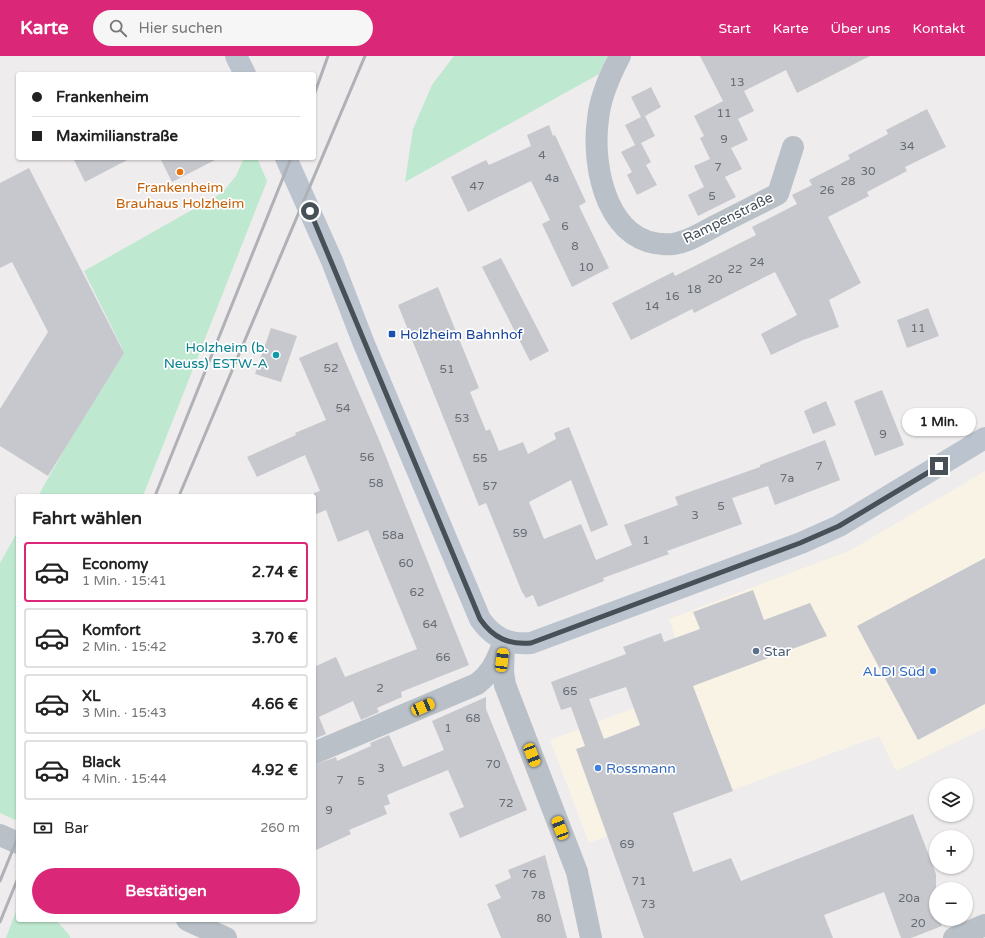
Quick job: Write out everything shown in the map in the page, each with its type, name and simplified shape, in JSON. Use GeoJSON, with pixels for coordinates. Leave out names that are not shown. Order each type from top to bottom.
{"type":"FeatureCollection","features":[{"type":"Feature","properties":{"kind":"main road"},"geometry":{"type":"LineString","coordinates":[[236,56],[244,72]]}},
{"type":"Feature","properties":{"kind":"main road"},"geometry":{"type":"LineString","coordinates":[[287,160],[332,261],[364,344],[480,619],[494,635],[504,641],[518,644],[531,643],[800,543],[839,526],[985,438]]}},
{"type":"Feature","properties":{"kind":"street","name":"Rampenstraße"},"geometry":{"type":"LineString","coordinates":[[620,56],[610,76],[598,117],[595,142],[597,164],[602,188],[612,208],[624,226],[638,237],[656,243],[680,242],[691,238],[778,194],[792,147]]}},
{"type":"Feature","properties":{"kind":"street"},"geometry":{"type":"LineString","coordinates":[[316,752],[477,684],[487,676],[492,669],[504,641]]}},
{"type":"Feature","properties":{"kind":"street"},"geometry":{"type":"LineString","coordinates":[[504,641],[503,672],[510,699],[577,872],[592,938]]}},
{"type":"Feature","properties":{"kind":"street"},"geometry":{"type":"LineString","coordinates":[[0,835],[16,842]]}},
{"type":"Feature","properties":{"kind":"street"},"geometry":{"type":"LineString","coordinates":[[191,922],[226,938]]}},
{"type":"Feature","properties":{"kind":"street"},"geometry":{"type":"LineString","coordinates":[[954,938],[985,925]]}},
{"type":"Feature","properties":{"kind":"shaded area"},"geometry":{"type":"Polygon","coordinates":[[[985,471],[985,728],[896,771],[879,736],[589,843],[550,740],[692,686],[669,619],[849,551],[985,471]]]}},
{"type":"Feature","properties":{"kind":"green space"},"geometry":{"type":"Polygon","coordinates":[[[454,56],[607,56],[599,74],[405,182],[413,129],[432,85],[454,56]]]}},
{"type":"Feature","properties":{"kind":"green space"},"geometry":{"type":"Polygon","coordinates":[[[243,160],[258,160],[267,181],[144,494],[39,494],[122,348],[84,271],[222,193],[236,176],[243,160]]]}},
{"type":"Feature","properties":{"kind":"green space"},"geometry":{"type":"Polygon","coordinates":[[[16,535],[15,820],[0,813],[0,563],[16,535]]]}},
{"type":"Feature","properties":{"kind":"green space"},"geometry":{"type":"Polygon","coordinates":[[[16,911],[16,922],[58,922],[70,936],[70,938],[6,938],[16,911]]]}},
{"type":"Feature","properties":{"kind":"building"},"geometry":{"type":"Polygon","coordinates":[[[700,56],[870,56],[797,93],[786,70],[744,91],[754,111],[738,119],[748,140],[731,148],[742,169],[725,177],[736,197],[698,216],[688,195],[704,187],[694,166],[710,159],[700,138],[704,136],[694,116],[723,101],[700,56]]]}},
{"type":"Feature","properties":{"kind":"building"},"geometry":{"type":"Polygon","coordinates":[[[651,87],[661,107],[645,116],[655,136],[641,143],[651,162],[646,165],[657,185],[637,195],[627,175],[632,172],[621,152],[635,145],[625,125],[641,117],[631,97],[651,87]]]}},
{"type":"Feature","properties":{"kind":"building"},"geometry":{"type":"Polygon","coordinates":[[[927,109],[946,147],[905,167],[907,171],[867,192],[869,196],[828,217],[861,283],[829,300],[839,327],[803,340],[771,355],[761,334],[797,315],[775,272],[694,313],[692,309],[631,340],[612,303],[673,272],[675,276],[756,235],[752,227],[797,204],[792,195],[812,185],[809,180],[850,159],[848,155],[888,134],[886,130],[927,109]]]}},
{"type":"Feature","properties":{"kind":"building"},"geometry":{"type":"Polygon","coordinates":[[[549,125],[586,202],[579,206],[609,268],[572,287],[542,224],[550,220],[531,181],[468,212],[451,177],[486,160],[489,165],[531,146],[527,135],[549,125]]]}},
{"type":"Feature","properties":{"kind":"building"},"geometry":{"type":"Polygon","coordinates":[[[74,160],[127,160],[85,182],[74,160]]]}},
{"type":"Feature","properties":{"kind":"building","name":"Frankenheim Brauhaus Holzheim"},"geometry":{"type":"Polygon","coordinates":[[[161,160],[215,160],[172,182],[161,160]]]}},
{"type":"Feature","properties":{"kind":"building"},"geometry":{"type":"Polygon","coordinates":[[[29,168],[124,353],[48,476],[0,446],[0,409],[48,332],[12,262],[0,268],[0,183],[29,168]]]}},
{"type":"Feature","properties":{"kind":"building"},"geometry":{"type":"Polygon","coordinates":[[[501,258],[549,351],[530,361],[482,267],[501,258]]]}},
{"type":"Feature","properties":{"kind":"building"},"geometry":{"type":"Polygon","coordinates":[[[438,287],[479,388],[470,392],[486,431],[490,429],[499,451],[523,442],[528,454],[556,439],[554,433],[569,427],[608,525],[591,532],[571,480],[529,502],[544,539],[581,524],[596,560],[632,545],[624,525],[678,505],[675,497],[760,467],[760,465],[825,440],[840,480],[775,505],[768,486],[732,498],[742,524],[667,551],[669,554],[603,578],[604,581],[538,607],[533,595],[526,598],[522,592],[486,503],[479,506],[398,305],[438,287]]]}},
{"type":"Feature","properties":{"kind":"building"},"geometry":{"type":"Polygon","coordinates":[[[928,308],[939,336],[907,348],[897,320],[928,308]]]}},
{"type":"Feature","properties":{"kind":"building","name":"Holzheim (b. Neuss) ESTW-A"},"geometry":{"type":"Polygon","coordinates":[[[271,328],[297,336],[281,382],[255,374],[271,328]]]}},
{"type":"Feature","properties":{"kind":"building"},"geometry":{"type":"Polygon","coordinates":[[[337,342],[380,442],[469,665],[401,692],[402,697],[377,708],[379,712],[361,720],[353,701],[319,717],[326,734],[316,738],[316,666],[336,657],[345,677],[417,649],[368,530],[338,542],[326,510],[316,514],[316,494],[314,493],[320,491],[305,455],[257,477],[247,457],[296,435],[295,433],[326,420],[299,358],[337,342]]]}},
{"type":"Feature","properties":{"kind":"building"},"geometry":{"type":"Polygon","coordinates":[[[882,390],[904,445],[875,456],[854,401],[882,390]]]}},
{"type":"Feature","properties":{"kind":"building"},"geometry":{"type":"Polygon","coordinates":[[[826,401],[836,425],[813,434],[804,411],[826,401]]]}},
{"type":"Feature","properties":{"kind":"building","name":"ALDI Süd"},"geometry":{"type":"Polygon","coordinates":[[[985,558],[985,704],[918,740],[857,626],[985,558]]]}},
{"type":"Feature","properties":{"kind":"building"},"geometry":{"type":"Polygon","coordinates":[[[753,590],[764,620],[810,603],[827,636],[693,686],[733,791],[673,813],[693,872],[731,858],[741,881],[913,814],[929,856],[929,874],[936,874],[936,882],[929,882],[929,926],[942,926],[911,938],[901,938],[884,892],[824,915],[833,938],[644,938],[576,749],[585,746],[571,707],[561,710],[551,682],[626,654],[623,647],[661,633],[664,642],[700,629],[693,612],[753,590]],[[626,687],[589,699],[604,739],[640,725],[626,687]]]}},
{"type":"Feature","properties":{"kind":"building"},"geometry":{"type":"Polygon","coordinates":[[[486,697],[486,709],[527,810],[460,838],[449,813],[464,807],[448,770],[387,795],[390,804],[384,806],[387,814],[349,830],[351,834],[316,850],[316,764],[336,757],[337,761],[371,746],[370,743],[389,735],[403,767],[444,750],[432,721],[486,697]]]}},
{"type":"Feature","properties":{"kind":"building"},"geometry":{"type":"Polygon","coordinates":[[[545,855],[567,938],[501,938],[487,904],[501,898],[495,885],[511,878],[508,870],[545,855]]]}},
{"type":"Feature","properties":{"kind":"railway"},"geometry":{"type":"LineString","coordinates":[[316,89],[328,56]]}},
{"type":"Feature","properties":{"kind":"railway"},"geometry":{"type":"LineString","coordinates":[[180,494],[365,56]]}},
{"type":"Feature","properties":{"kind":"railway"},"geometry":{"type":"LineString","coordinates":[[156,494],[290,160]]}},
{"type":"Feature","properties":{"kind":"railway"},"geometry":{"type":"LineString","coordinates":[[0,881],[16,842]]}},
{"type":"Feature","properties":{"kind":"railway"},"geometry":{"type":"LineString","coordinates":[[0,922],[16,883]]}},
{"type":"Feature","properties":{"kind":"place","name":"Frankenheim Brauhaus Holzheim"},"geometry":{"type":"Point","coordinates":[180,172]}},
{"type":"Feature","properties":{"kind":"place","name":"Holzheim Bahnhof"},"geometry":{"type":"Point","coordinates":[392,334]}},
{"type":"Feature","properties":{"kind":"place","name":"Holzheim (b. Neuss) ESTW-A"},"geometry":{"type":"Point","coordinates":[276,355]}},
{"type":"Feature","properties":{"kind":"place","name":"Star"},"geometry":{"type":"Point","coordinates":[756,651]}},
{"type":"Feature","properties":{"kind":"place","name":"ALDI Süd"},"geometry":{"type":"Point","coordinates":[933,671]}},
{"type":"Feature","properties":{"kind":"place","name":"Rossmann"},"geometry":{"type":"Point","coordinates":[598,768]}},
{"type":"Feature","properties":{"kind":"route"},"geometry":{"type":"LineString","coordinates":[[310,211],[332,261],[364,344],[480,619],[494,635],[504,641],[518,644],[531,643],[800,543],[839,526],[939,466]]}}]}
